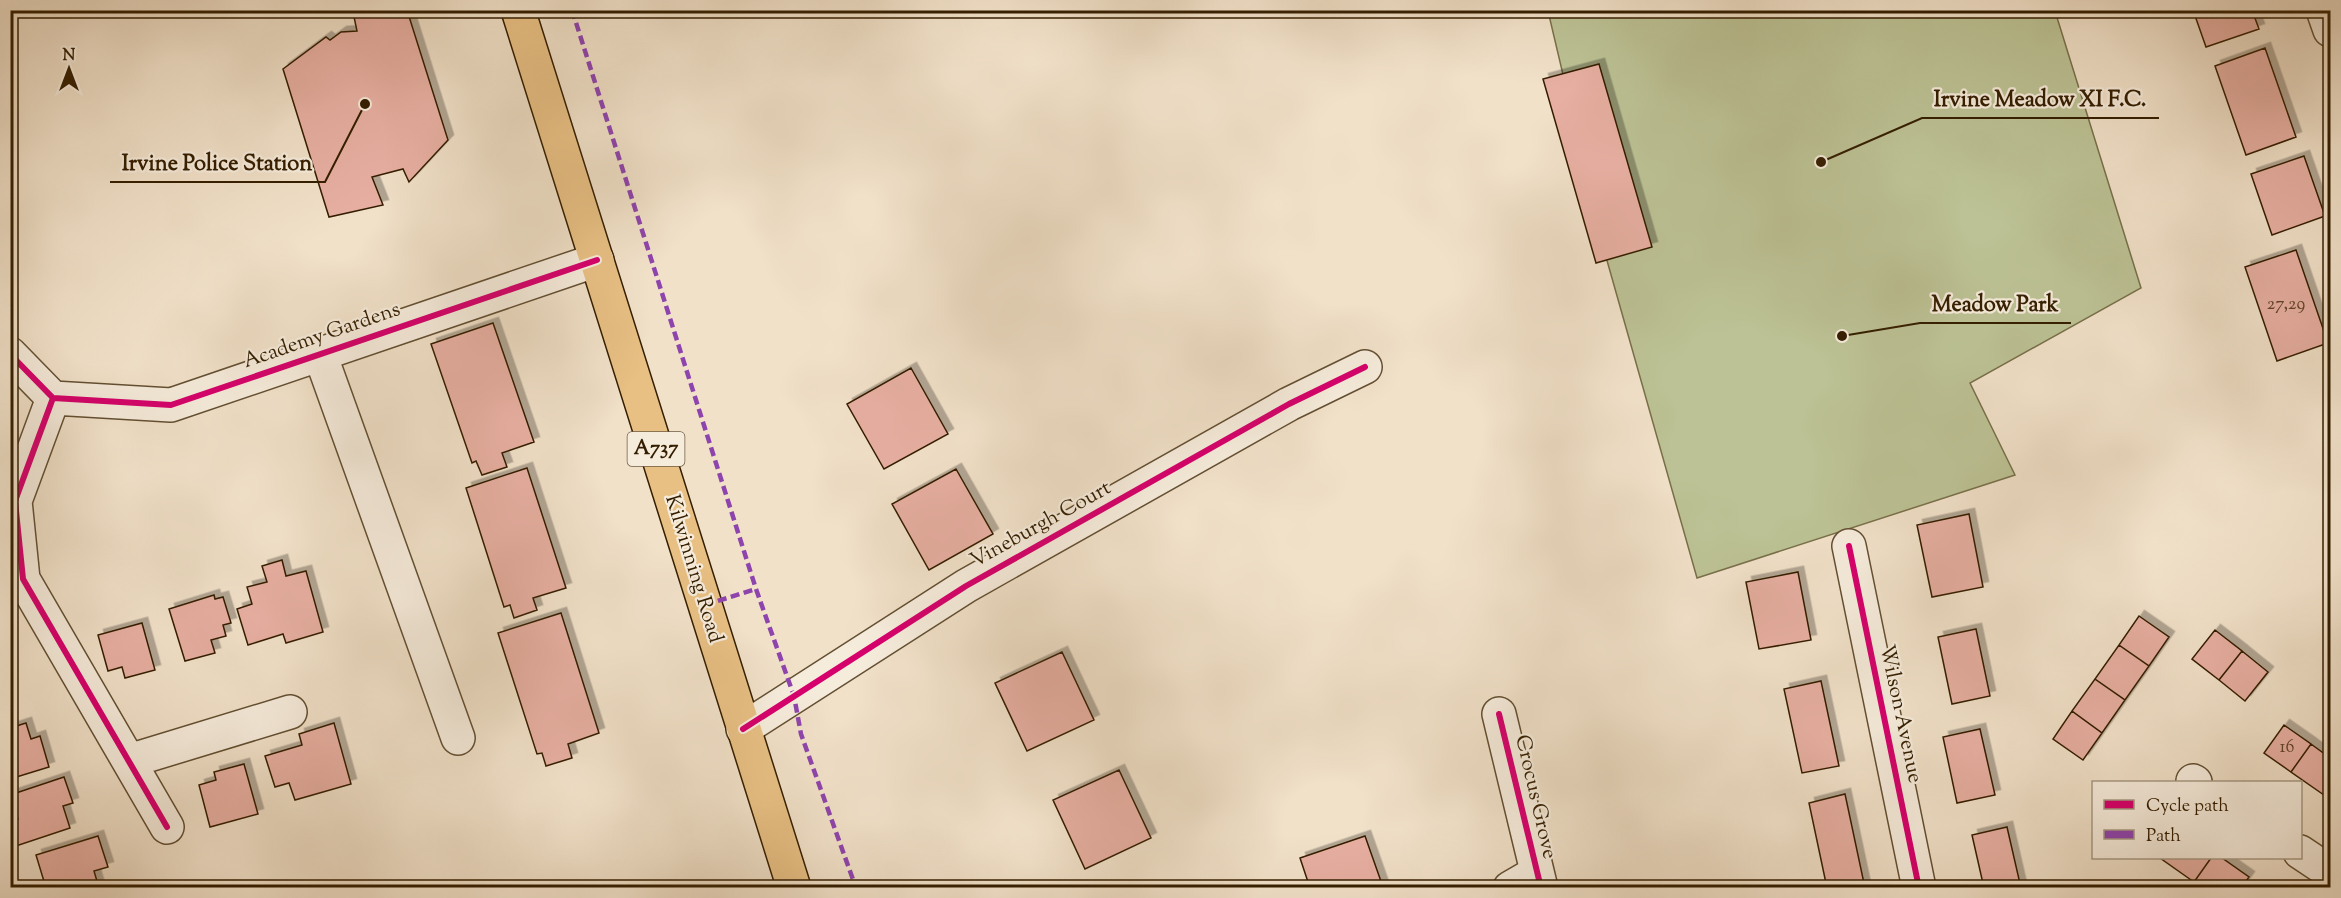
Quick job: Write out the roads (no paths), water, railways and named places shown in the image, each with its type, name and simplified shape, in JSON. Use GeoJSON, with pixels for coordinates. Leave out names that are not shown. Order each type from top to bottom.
{"type":"FeatureCollection","features":[{"type":"Feature","properties":{"kind":"main road","name":"Kilwinning Road"},"geometry":{"type":"LineString","coordinates":[[524,13],[597,260],[794,888]]}},
{"type":"Feature","properties":{"kind":"street"},"geometry":{"type":"LineString","coordinates":[[2323,10],[2331,30]]}},
{"type":"Feature","properties":{"kind":"street","name":"Academy Gardens"},"geometry":{"type":"LineString","coordinates":[[52,398],[171,405],[597,260]]}},
{"type":"Feature","properties":{"kind":"street"},"geometry":{"type":"LineString","coordinates":[[10,354],[52,398],[15,501],[23,579],[167,827]]}},
{"type":"Feature","properties":{"kind":"street"},"geometry":{"type":"LineString","coordinates":[[320,354],[458,738]]}},
{"type":"Feature","properties":{"kind":"street","name":"Vineburgh Court"},"geometry":{"type":"LineString","coordinates":[[743,729],[966,586],[1289,405],[1365,367]]}},
{"type":"Feature","properties":{"kind":"street","name":"Wilson Avenue"},"geometry":{"type":"LineString","coordinates":[[1849,546],[1919,888]]}},
{"type":"Feature","properties":{"kind":"street"},"geometry":{"type":"LineString","coordinates":[[129,761],[290,712]]}},
{"type":"Feature","properties":{"kind":"street","name":"Crocus Grove"},"geometry":{"type":"LineString","coordinates":[[1499,714],[1529,883]]}},
{"type":"Feature","properties":{"kind":"street"},"geometry":{"type":"LineString","coordinates":[[2302,853],[2331,872]]}},
{"type":"Feature","properties":{"kind":"place","name":"Irvine Police Station"},"geometry":{"type":"Point","coordinates":[365,104]}},
{"type":"Feature","properties":{"kind":"place","name":"Irvine Meadow XI F.C."},"geometry":{"type":"Point","coordinates":[1821,162]}},
{"type":"Feature","properties":{"kind":"place","name":"Meadow Park"},"geometry":{"type":"Point","coordinates":[1842,336]}}]}
